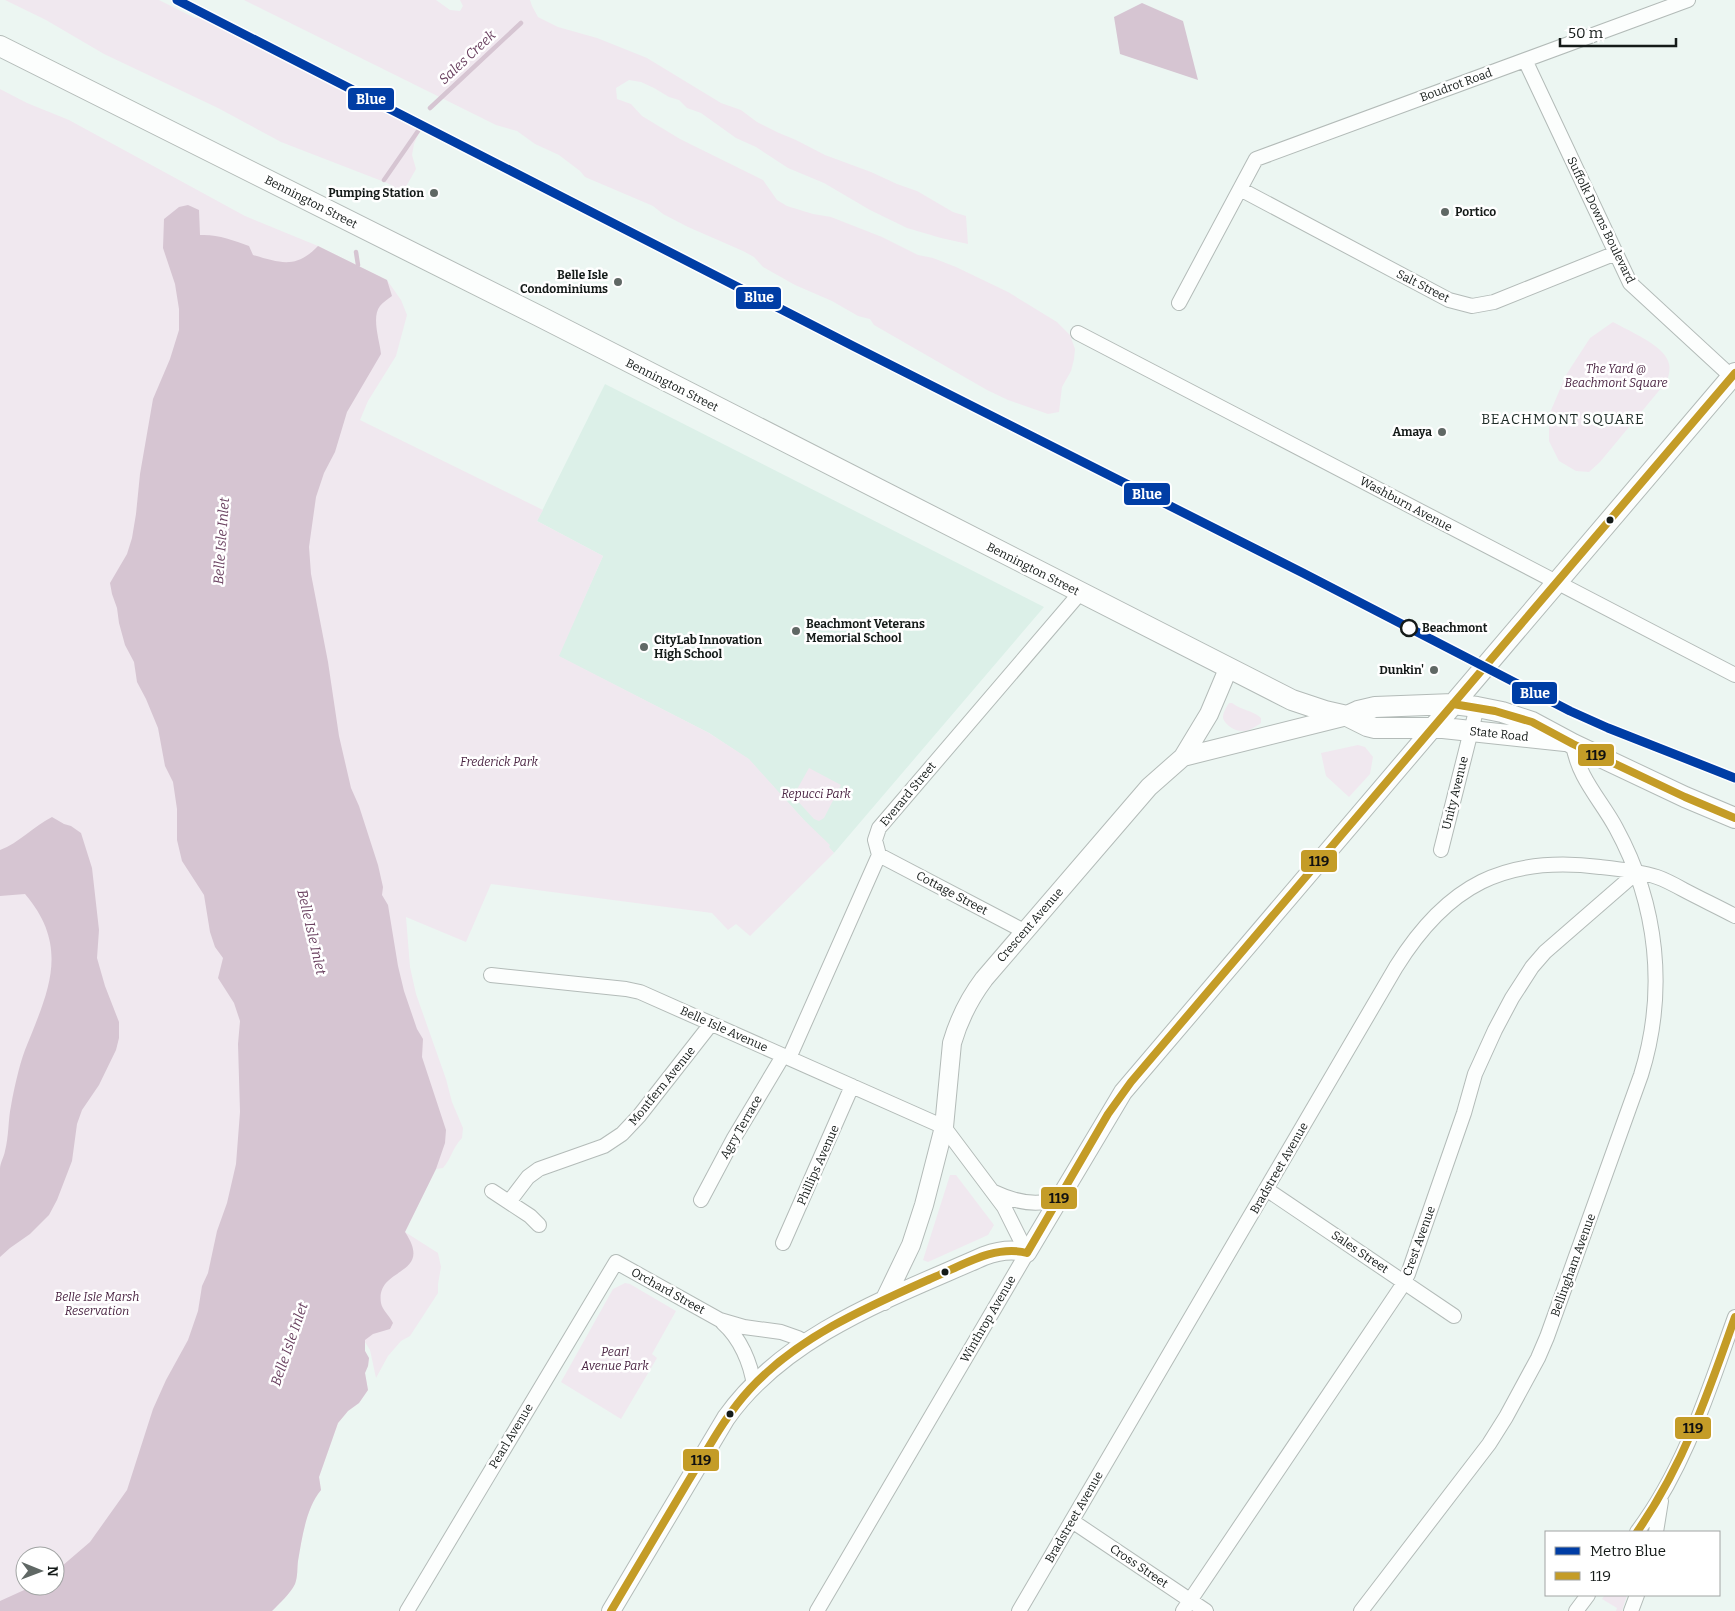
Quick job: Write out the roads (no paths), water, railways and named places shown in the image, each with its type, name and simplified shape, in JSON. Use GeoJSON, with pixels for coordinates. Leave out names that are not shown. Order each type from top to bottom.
{"type":"FeatureCollection","features":[{"type":"Feature","properties":{"kind":"main road","name":"Bennington Street"},"geometry":{"type":"LineString","coordinates":[[0,46],[531,312],[1300,704],[1325,712],[1347,716],[1375,728],[1433,728]]}},
{"type":"Feature","properties":{"kind":"main road","name":"Winthrop Avenue"},"geometry":{"type":"LineString","coordinates":[[1433,728],[1733,375]]}},
{"type":"Feature","properties":{"kind":"main road","name":"State Road"},"geometry":{"type":"LineString","coordinates":[[1453,704],[1502,712],[1532,722],[1569,742],[1685,797],[1735,818]]}},
{"type":"Feature","properties":{"kind":"main road"},"geometry":{"type":"LineString","coordinates":[[1347,716],[1358,710],[1375,707],[1453,704]]}},
{"type":"Feature","properties":{"kind":"main road","name":"State Road"},"geometry":{"type":"LineString","coordinates":[[1433,728],[1569,742]]}},
{"type":"Feature","properties":{"kind":"street","name":"Boudrot Road"},"geometry":{"type":"LineString","coordinates":[[1179,303],[1256,159],[1688,0]]}},
{"type":"Feature","properties":{"kind":"street","name":"Suffolk Downs Boulevard"},"geometry":{"type":"LineString","coordinates":[[1525,60],[1630,283],[1733,375]]}},
{"type":"Feature","properties":{"kind":"street","name":"Salt Street"},"geometry":{"type":"LineString","coordinates":[[1240,189],[1449,300],[1472,306],[1494,302],[1616,253]]}},
{"type":"Feature","properties":{"kind":"street","name":"Washburn Avenue"},"geometry":{"type":"LineString","coordinates":[[1078,333],[1735,675]]}},
{"type":"Feature","properties":{"kind":"street","name":"Everard Street"},"geometry":{"type":"LineString","coordinates":[[786,1057],[879,855],[875,840],[879,828],[1080,593]]}},
{"type":"Feature","properties":{"kind":"street","name":"Crescent Avenue"},"geometry":{"type":"LineString","coordinates":[[884,1301],[918,1226],[944,1127],[948,1100],[950,1056],[954,1036],[961,1016],[975,990],[1149,787],[1183,757],[1209,714],[1228,668]]}},
{"type":"Feature","properties":{"kind":"street","name":"Unity Avenue"},"geometry":{"type":"LineString","coordinates":[[1441,850],[1477,707]]}},
{"type":"Feature","properties":{"kind":"street","name":"Crescent Avenue"},"geometry":{"type":"LineString","coordinates":[[1183,757],[1347,716]]}},
{"type":"Feature","properties":{"kind":"street","name":"Winthrop Avenue"},"geometry":{"type":"LineString","coordinates":[[817,1611],[1108,1114],[1131,1082],[1433,728]]}},
{"type":"Feature","properties":{"kind":"street","name":"Bellingham Avenue"},"geometry":{"type":"LineString","coordinates":[[1361,1611],[1496,1434],[1535,1363],[1551,1325],[1641,1075],[1650,1040],[1656,1002],[1656,962],[1651,922],[1637,872],[1614,823],[1583,776],[1569,742]]}},
{"type":"Feature","properties":{"kind":"street","name":"Cottage Street"},"geometry":{"type":"LineString","coordinates":[[879,855],[1024,931]]}},
{"type":"Feature","properties":{"kind":"street","name":"Bradstreet Avenue"},"geometry":{"type":"LineString","coordinates":[[1019,1611],[1404,955],[1427,923],[1449,903],[1495,875],[1532,866],[1575,864],[1637,872],[1662,878],[1735,916]]}},
{"type":"Feature","properties":{"kind":"street","name":"Crest Avenue"},"geometry":{"type":"LineString","coordinates":[[1186,1606],[1404,1282],[1464,1113],[1473,1079],[1503,1013],[1532,967],[1545,952],[1637,872]]}},
{"type":"Feature","properties":{"kind":"street","name":"Belle Isle Avenue"},"geometry":{"type":"LineString","coordinates":[[491,975],[633,991],[647,995],[944,1127]]}},
{"type":"Feature","properties":{"kind":"street","name":"Montfern Avenue"},"geometry":{"type":"LineString","coordinates":[[509,1202],[528,1176],[539,1169],[604,1146],[622,1134],[640,1116],[711,1024]]}},
{"type":"Feature","properties":{"kind":"street","name":"Agry Terrace"},"geometry":{"type":"LineString","coordinates":[[702,1200],[734,1138],[786,1057]]}},
{"type":"Feature","properties":{"kind":"street","name":"Phillips Avenue"},"geometry":{"type":"LineString","coordinates":[[783,1243],[852,1086]]}},
{"type":"Feature","properties":{"kind":"street"},"geometry":{"type":"LineString","coordinates":[[944,1127],[1004,1207],[1027,1253]]}},
{"type":"Feature","properties":{"kind":"street","name":"Sales Street"},"geometry":{"type":"LineString","coordinates":[[1266,1189],[1454,1316]]}},
{"type":"Feature","properties":{"kind":"street"},"geometry":{"type":"LineString","coordinates":[[492,1191],[530,1216],[539,1225]]}},
{"type":"Feature","properties":{"kind":"street"},"geometry":{"type":"LineString","coordinates":[[994,1192],[1010,1199],[1026,1202],[1046,1202],[1059,1198]]}},
{"type":"Feature","properties":{"kind":"street"},"geometry":{"type":"LineString","coordinates":[[611,1611],[718,1430],[734,1406],[754,1386],[807,1343],[829,1328],[884,1301],[992,1253],[1012,1250],[1027,1253]]}},
{"type":"Feature","properties":{"kind":"street","name":"Orchard Street"},"geometry":{"type":"LineString","coordinates":[[616,1262],[720,1320],[744,1327],[781,1332],[807,1343]]}},
{"type":"Feature","properties":{"kind":"street","name":"Pearl Avenue"},"geometry":{"type":"LineString","coordinates":[[407,1611],[616,1262]]}},
{"type":"Feature","properties":{"kind":"street"},"geometry":{"type":"LineString","coordinates":[[1638,1531],[1661,1496],[1686,1448],[1701,1414],[1735,1317]]}},
{"type":"Feature","properties":{"kind":"street","name":"Orchard Street"},"geometry":{"type":"LineString","coordinates":[[720,1320],[731,1331],[739,1344],[750,1367],[754,1386]]}},
{"type":"Feature","properties":{"kind":"street"},"geometry":{"type":"LineString","coordinates":[[1656,1531],[1661,1496]]}},
{"type":"Feature","properties":{"kind":"street","name":"Cross Street"},"geometry":{"type":"LineString","coordinates":[[1072,1521],[1186,1606],[1206,1611]]}},
{"type":"Feature","properties":{"kind":"street"},"geometry":{"type":"LineString","coordinates":[[1576,1611],[1587,1596]]}},
{"type":"Feature","properties":{"kind":"street"},"geometry":{"type":"LineString","coordinates":[[1632,1611],[1637,1596]]}},
{"type":"Feature","properties":{"kind":"water"},"geometry":{"type":"Polygon","coordinates":[[[1142,3],[1183,21],[1198,80],[1120,54],[1114,17],[1142,3]]]}},
{"type":"Feature","properties":{"kind":"water","name":"Belle Isle Inlet"},"geometry":{"type":"Polygon","coordinates":[[[188,205],[199,210],[200,235],[219,236],[249,246],[253,255],[280,262],[295,261],[318,246],[387,280],[392,296],[377,311],[376,323],[381,354],[347,412],[335,452],[324,473],[316,497],[309,547],[311,574],[328,662],[339,736],[351,788],[359,806],[378,865],[383,887],[382,895],[388,905],[404,991],[417,1029],[423,1039],[422,1057],[446,1130],[445,1143],[436,1169],[405,1232],[412,1246],[413,1257],[409,1264],[386,1283],[382,1291],[382,1306],[393,1323],[390,1329],[373,1334],[365,1340],[365,1351],[369,1358],[365,1373],[368,1390],[359,1403],[348,1411],[338,1423],[319,1477],[321,1490],[312,1505],[305,1524],[296,1581],[281,1602],[272,1611],[0,1611],[0,1601],[15,1594],[15,1596],[65,1596],[65,1563],[90,1542],[127,1490],[153,1409],[166,1380],[188,1340],[198,1311],[202,1286],[208,1273],[217,1231],[227,1203],[236,1164],[240,1112],[238,1044],[240,1021],[234,1003],[218,978],[223,958],[215,947],[210,932],[204,895],[182,861],[177,840],[177,809],[173,782],[165,766],[158,728],[137,682],[134,662],[125,645],[110,583],[127,554],[132,538],[140,474],[153,399],[170,359],[179,330],[179,309],[175,284],[163,248],[164,219],[179,207],[188,205]]]}},
{"type":"Feature","properties":{"kind":"water"},"geometry":{"type":"Polygon","coordinates":[[[52,817],[81,833],[92,868],[99,930],[97,958],[105,986],[119,1022],[119,1038],[116,1050],[99,1085],[82,1110],[77,1124],[72,1161],[49,1215],[30,1234],[0,1257],[0,1167],[6,1145],[10,1111],[19,1070],[47,989],[51,970],[51,952],[48,933],[39,914],[25,894],[0,896],[0,850],[14,843],[52,817]]]}},
{"type":"Feature","properties":{"kind":"waterway","name":"Sales Creek"},"geometry":{"type":"LineString","coordinates":[[430,108],[521,23]]}},
{"type":"Feature","properties":{"kind":"waterway","name":"Sales Creek"},"geometry":{"type":"LineString","coordinates":[[384,180],[418,131]]}},
{"type":"Feature","properties":{"kind":"waterway","name":"Sales Creek"},"geometry":{"type":"LineString","coordinates":[[356,252],[358,265]]}},
{"type":"Feature","properties":{"kind":"metro line","name":"Blue"},"geometry":{"type":"LineString","coordinates":[[177,0],[853,346],[1303,573],[1570,711],[1735,778]]}},
{"type":"Feature","properties":{"kind":"place","name":"Pumping Station"},"geometry":{"type":"Point","coordinates":[434,193]}},
{"type":"Feature","properties":{"kind":"place","name":"Portico"},"geometry":{"type":"Point","coordinates":[1445,212]}},
{"type":"Feature","properties":{"kind":"place","name":"Belle Isle Condominiums"},"geometry":{"type":"Point","coordinates":[618,282]}},
{"type":"Feature","properties":{"kind":"place","name":"Amaya"},"geometry":{"type":"Point","coordinates":[1442,432]}},
{"type":"Feature","properties":{"kind":"place","name":"Beachmont"},"geometry":{"type":"Point","coordinates":[1409,628]}},
{"type":"Feature","properties":{"kind":"place","name":"Beachmont Veterans Memorial School"},"geometry":{"type":"Point","coordinates":[796,631]}},
{"type":"Feature","properties":{"kind":"place","name":"CityLab Innovation High School"},"geometry":{"type":"Point","coordinates":[644,647]}},
{"type":"Feature","properties":{"kind":"place","name":"Dunkin'"},"geometry":{"type":"Point","coordinates":[1434,670]}},
{"type":"Feature","properties":{"kind":"district","name":"BEACHMONT SQUARE"},"geometry":{"type":"Point","coordinates":[1563,419]}},
{"type":"Feature","properties":{"kind":"park label","name":"The Yard @ Beachmont Square"},"geometry":{"type":"Point","coordinates":[1616,376]}},
{"type":"Feature","properties":{"kind":"park label","name":"Frederick Park"},"geometry":{"type":"Point","coordinates":[499,762]}},
{"type":"Feature","properties":{"kind":"park label","name":"Repucci Park"},"geometry":{"type":"Point","coordinates":[816,794]}},
{"type":"Feature","properties":{"kind":"park label","name":"Belle Isle Marsh Reservation"},"geometry":{"type":"Point","coordinates":[97,1304]}},
{"type":"Feature","properties":{"kind":"park label","name":"Pearl Avenue Park"},"geometry":{"type":"Point","coordinates":[615,1359]}}]}
